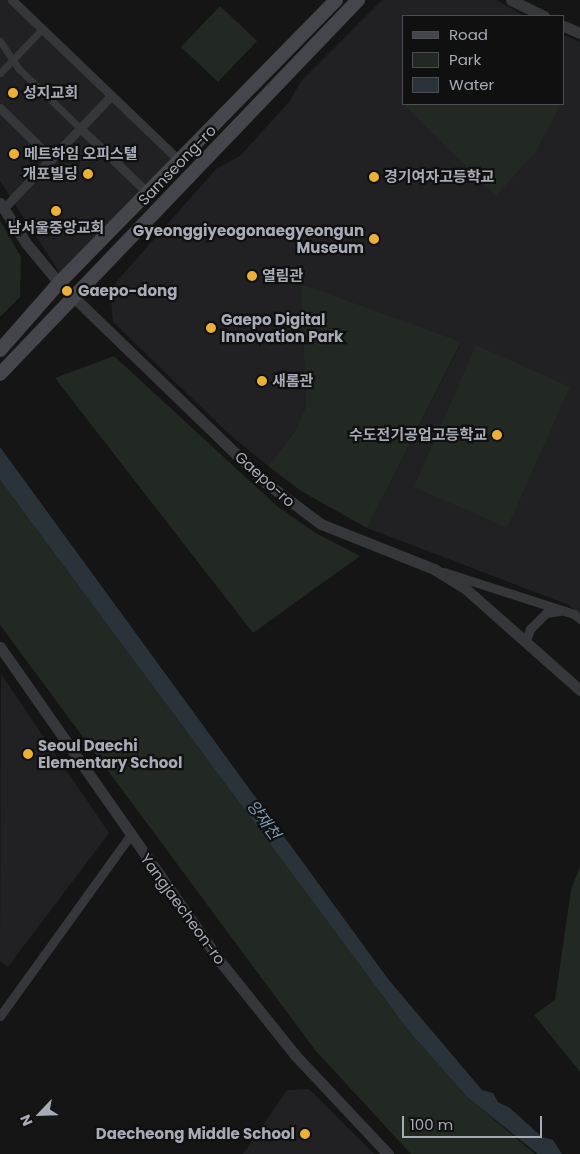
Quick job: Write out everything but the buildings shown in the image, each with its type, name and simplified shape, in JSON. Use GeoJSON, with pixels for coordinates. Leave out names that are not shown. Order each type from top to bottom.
{"type":"FeatureCollection","features":[{"type":"Feature","properties":{"kind":"main road","name":"Samseong-ro"},"geometry":{"type":"LineString","coordinates":[[3,347],[60,283],[336,0]]}},
{"type":"Feature","properties":{"kind":"main road","name":"Samseong-ro"},"geometry":{"type":"LineString","coordinates":[[0,374],[358,0]]}},
{"type":"Feature","properties":{"kind":"street"},"geometry":{"type":"LineString","coordinates":[[12,0],[179,160]]}},
{"type":"Feature","properties":{"kind":"street"},"geometry":{"type":"LineString","coordinates":[[511,0],[542,15]]}},
{"type":"Feature","properties":{"kind":"street"},"geometry":{"type":"LineString","coordinates":[[565,26],[580,33]]}},
{"type":"Feature","properties":{"kind":"street"},"geometry":{"type":"LineString","coordinates":[[0,73],[42,28]]}},
{"type":"Feature","properties":{"kind":"street"},"geometry":{"type":"LineString","coordinates":[[0,41],[12,60],[80,129],[148,193]]}},
{"type":"Feature","properties":{"kind":"street"},"geometry":{"type":"LineString","coordinates":[[2,206],[52,159],[112,96]]}},
{"type":"Feature","properties":{"kind":"street"},"geometry":{"type":"LineString","coordinates":[[0,108],[52,159]]}},
{"type":"Feature","properties":{"kind":"street","name":"Gaepo-ro"},"geometry":{"type":"LineString","coordinates":[[2,206],[73,298],[265,482],[298,510],[355,540],[434,569],[467,590],[580,690]]}},
{"type":"Feature","properties":{"kind":"street"},"geometry":{"type":"LineString","coordinates":[[434,569],[565,611],[580,619]]}},
{"type":"Feature","properties":{"kind":"street"},"geometry":{"type":"LineString","coordinates":[[526,641],[530,629],[546,612],[565,611]]}},
{"type":"Feature","properties":{"kind":"street","name":"Yangjaecheon-ro"},"geometry":{"type":"LineString","coordinates":[[0,647],[130,836],[223,964],[289,1047],[345,1111],[388,1154]]}},
{"type":"Feature","properties":{"kind":"street"},"geometry":{"type":"LineString","coordinates":[[0,1016],[130,836]]}},
{"type":"Feature","properties":{"kind":"shaded area"},"geometry":{"type":"Polygon","coordinates":[[[0,0],[8,0],[173,160],[63,278],[0,181],[0,0]]]}},
{"type":"Feature","properties":{"kind":"shaded area"},"geometry":{"type":"Polygon","coordinates":[[[382,0],[497,0],[522,15],[402,15],[402,105],[565,105],[565,35],[580,42],[580,615],[569,605],[367,528],[461,343],[303,334],[306,406],[295,431],[268,466],[229,434],[113,322],[110,289],[216,169],[240,156],[289,102],[302,80],[382,0]]]}},
{"type":"Feature","properties":{"kind":"shaded area","name":"Seoul Daechi Elementary School"},"geometry":{"type":"Polygon","coordinates":[[[1,674],[109,833],[8,967],[0,961],[1,674]]]}},
{"type":"Feature","properties":{"kind":"shaded area","name":"Daecheong Middle School"},"geometry":{"type":"Polygon","coordinates":[[[309,1089],[374,1154],[243,1154],[287,1090],[309,1089]]]}},
{"type":"Feature","properties":{"kind":"green space"},"geometry":{"type":"Polygon","coordinates":[[[220,6],[257,41],[218,82],[181,47],[220,6]]]}},
{"type":"Feature","properties":{"kind":"green space"},"geometry":{"type":"Polygon","coordinates":[[[404,105],[560,105],[536,151],[496,196],[404,105]]]}},
{"type":"Feature","properties":{"kind":"green space"},"geometry":{"type":"Polygon","coordinates":[[[0,220],[21,257],[20,297],[0,317],[0,220]]]}},
{"type":"Feature","properties":{"kind":"green space"},"geometry":{"type":"Polygon","coordinates":[[[301,284],[461,342],[367,528],[301,491],[268,466],[295,431],[306,406],[301,284]]]}},
{"type":"Feature","properties":{"kind":"green space"},"geometry":{"type":"Polygon","coordinates":[[[476,345],[570,387],[507,528],[414,487],[476,345]]]}},
{"type":"Feature","properties":{"kind":"green space"},"geometry":{"type":"Polygon","coordinates":[[[114,356],[277,506],[314,532],[360,556],[253,633],[55,378],[114,356]]]}},
{"type":"Feature","properties":{"kind":"green space"},"geometry":{"type":"Polygon","coordinates":[[[0,480],[408,1030],[467,1097],[535,1154],[411,1154],[315,1050],[0,625],[0,480]]]}},
{"type":"Feature","properties":{"kind":"green space"},"geometry":{"type":"Polygon","coordinates":[[[580,866],[580,1072],[534,1015],[555,1000],[571,890],[580,866]]]}},
{"type":"Feature","properties":{"kind":"water","name":"양재천"},"geometry":{"type":"Polygon","coordinates":[[[0,447],[388,979],[482,1090],[493,1093],[498,1102],[510,1108],[542,1137],[553,1140],[562,1154],[538,1154],[467,1097],[408,1030],[0,480],[0,447]]]}},
{"type":"Feature","properties":{"kind":"place","name":"성지교회"},"geometry":{"type":"Point","coordinates":[13,93]}},
{"type":"Feature","properties":{"kind":"place","name":"메트하임 오피스텔"},"geometry":{"type":"Point","coordinates":[14,154]}},
{"type":"Feature","properties":{"kind":"place","name":"개포빌딩"},"geometry":{"type":"Point","coordinates":[88,174]}},
{"type":"Feature","properties":{"kind":"place","name":"경기여자고등학교"},"geometry":{"type":"Point","coordinates":[374,177]}},
{"type":"Feature","properties":{"kind":"place","name":"남서울중앙교회"},"geometry":{"type":"Point","coordinates":[56,211]}},
{"type":"Feature","properties":{"kind":"place","name":"Gyeonggiyeogonaegyeongun Museum"},"geometry":{"type":"Point","coordinates":[374,239]}},
{"type":"Feature","properties":{"kind":"place","name":"열림관"},"geometry":{"type":"Point","coordinates":[252,276]}},
{"type":"Feature","properties":{"kind":"place","name":"Gaepo-dong"},"geometry":{"type":"Point","coordinates":[67,291]}},
{"type":"Feature","properties":{"kind":"place","name":"Gaepo Digital Innovation Park"},"geometry":{"type":"Point","coordinates":[211,328]}},
{"type":"Feature","properties":{"kind":"place","name":"새롬관"},"geometry":{"type":"Point","coordinates":[262,381]}},
{"type":"Feature","properties":{"kind":"place","name":"수도전기공업고등학교"},"geometry":{"type":"Point","coordinates":[497,435]}},
{"type":"Feature","properties":{"kind":"place","name":"Seoul Daechi Elementary School"},"geometry":{"type":"Point","coordinates":[28,754]}},
{"type":"Feature","properties":{"kind":"place","name":"Daecheong Middle School"},"geometry":{"type":"Point","coordinates":[305,1134]}}]}
